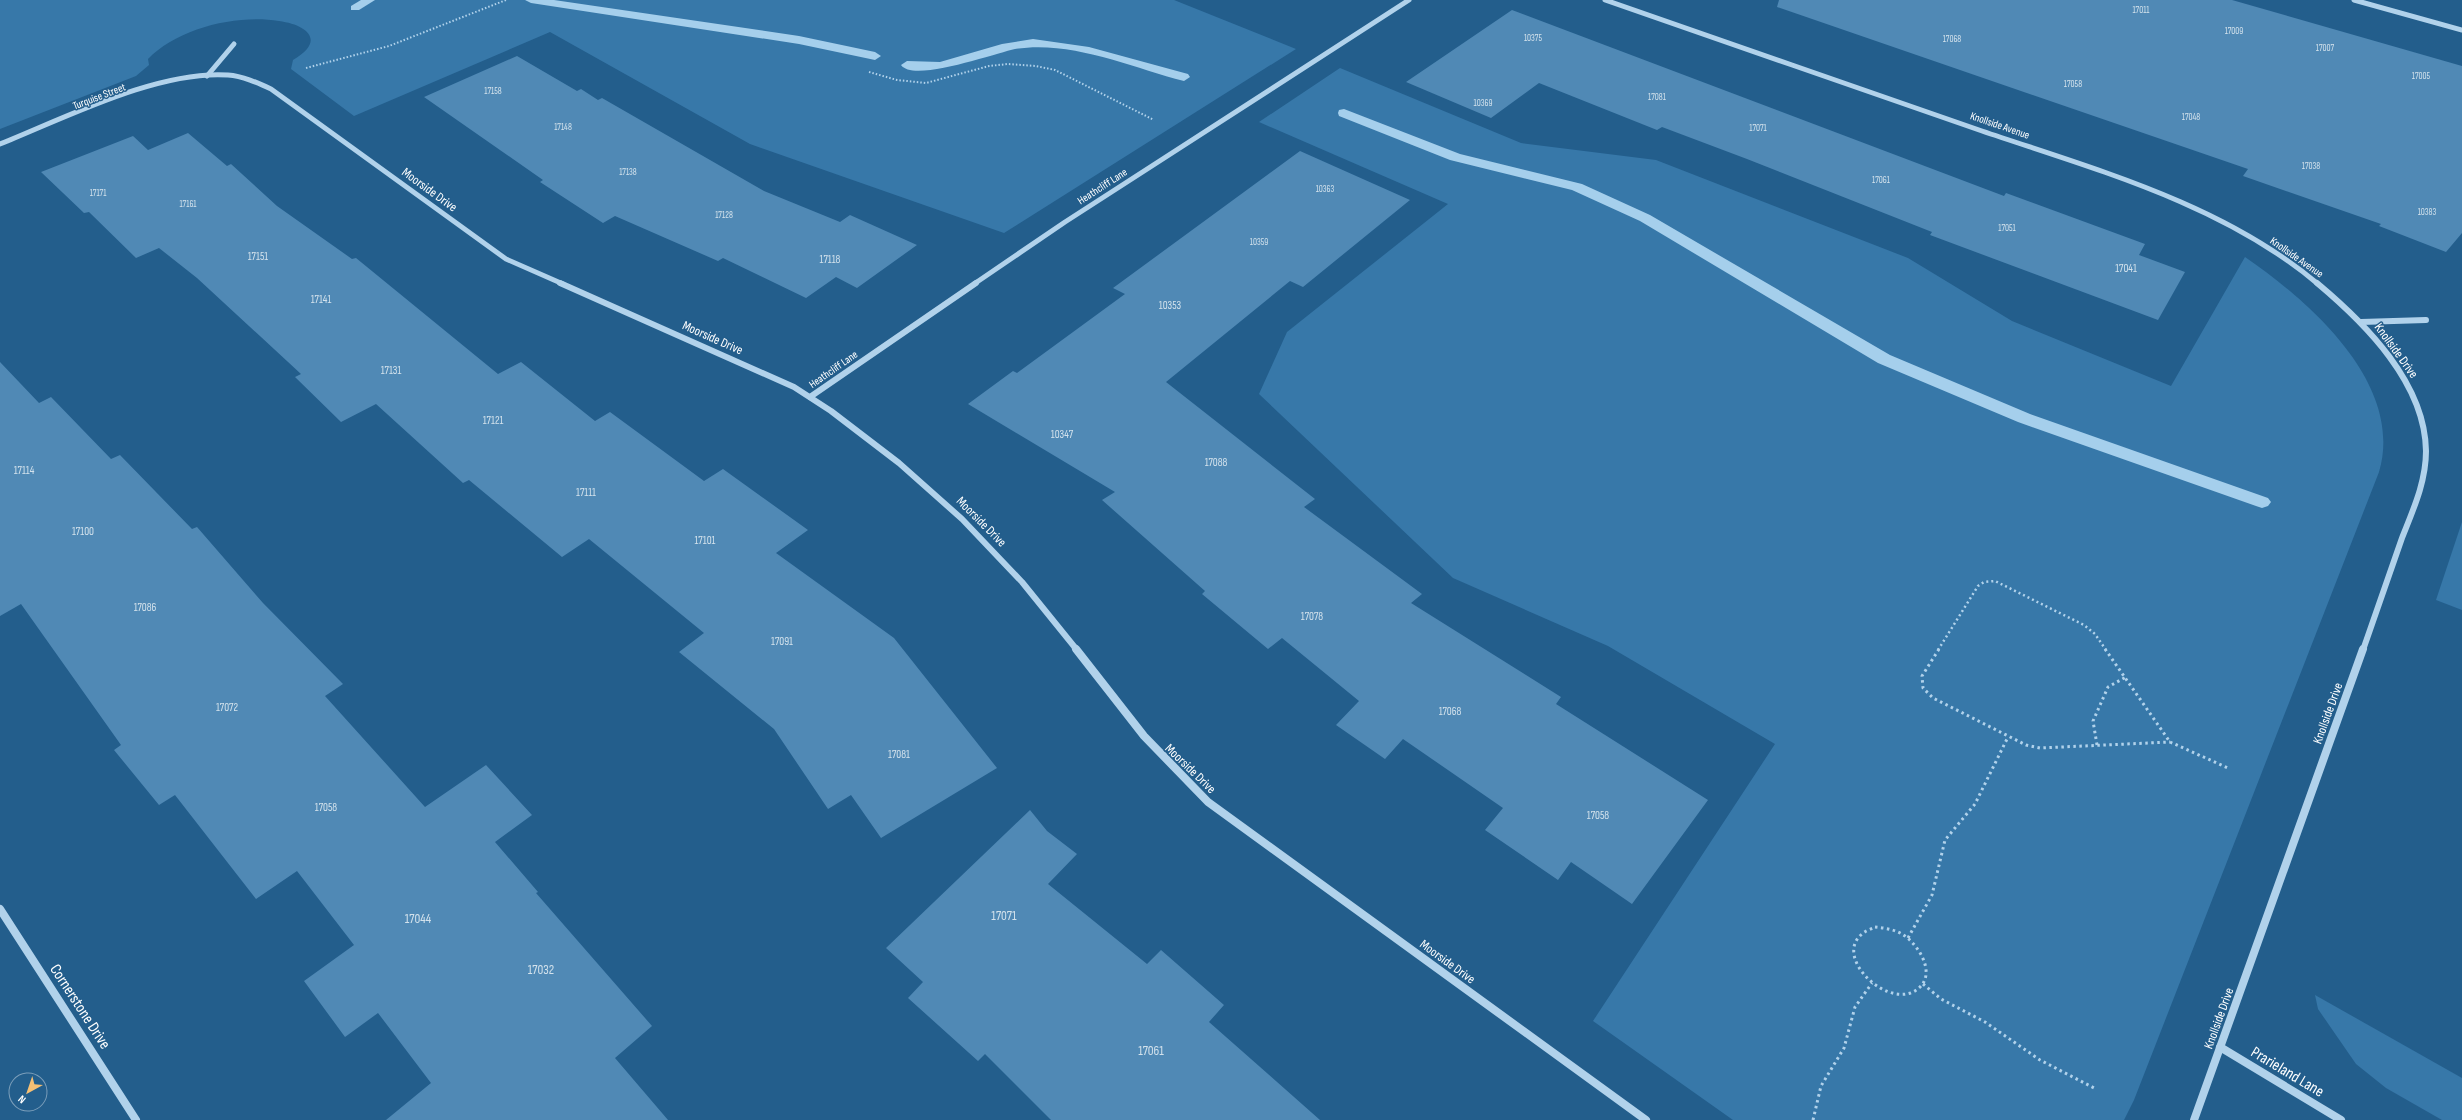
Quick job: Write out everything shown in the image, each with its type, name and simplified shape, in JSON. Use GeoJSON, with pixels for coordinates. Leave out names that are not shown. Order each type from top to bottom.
{"type":"FeatureCollection","features":[{"type":"Feature","properties":{"kind":"street","name":"Heathcliff Lane"},"geometry":{"type":"LineString","coordinates":[[810,397],[1065,222],[1410,0]]}},
{"type":"Feature","properties":{"kind":"street","name":"Knollside Avenue"},"geometry":{"type":"LineString","coordinates":[[1605,0],[1958,121],[2171,198],[2224,223],[2275,252],[2321,286],[2361,322]]}},
{"type":"Feature","properties":{"kind":"street"},"geometry":{"type":"LineString","coordinates":[[2354,0],[2462,30]]}},
{"type":"Feature","properties":{"kind":"street"},"geometry":{"type":"LineString","coordinates":[[207,76],[234,44]]}},
{"type":"Feature","properties":{"kind":"street","name":"Moorside Drive"},"geometry":{"type":"LineString","coordinates":[[207,76],[228,75],[242,78],[271,89],[506,259],[756,369],[810,397],[893,456],[979,534],[1051,616],[1154,749],[1180,777],[1208,802],[1646,1120]]}},
{"type":"Feature","properties":{"kind":"street","name":"Turquise Street"},"geometry":{"type":"LineString","coordinates":[[0,144],[125,96],[181,79],[207,76]]}},
{"type":"Feature","properties":{"kind":"street"},"geometry":{"type":"LineString","coordinates":[[2361,322],[2426,320]]}},
{"type":"Feature","properties":{"kind":"street","name":"Knollside Drive"},"geometry":{"type":"LineString","coordinates":[[2194,1120],[2422,484],[2426,462],[2426,442],[2410,390],[2384,351],[2361,322]]}},
{"type":"Feature","properties":{"kind":"street","name":"Cornerstone Drive"},"geometry":{"type":"LineString","coordinates":[[0,909],[136,1120]]}},
{"type":"Feature","properties":{"kind":"street","name":"Prarieland Lane"},"geometry":{"type":"LineString","coordinates":[[2220,1047],[2341,1120]]}},
{"type":"Feature","properties":{"kind":"path"},"geometry":{"type":"LineString","coordinates":[[306,68],[389,46],[506,0]]}},
{"type":"Feature","properties":{"kind":"path"},"geometry":{"type":"LineString","coordinates":[[869,72],[896,81],[925,83],[940,81],[996,65],[1042,66],[1055,70],[1108,99],[1195,138]]}},
{"type":"Feature","properties":{"kind":"path"},"geometry":{"type":"LineString","coordinates":[[2170,742],[2095,634],[2084,625],[2005,584],[1995,581],[1984,582],[1978,586],[1922,676],[1923,688],[1933,698],[2026,745],[2040,748],[2170,742],[2228,768]]}},
{"type":"Feature","properties":{"kind":"path"},"geometry":{"type":"LineString","coordinates":[[2097,745],[2093,721],[2108,687],[2126,677]]}},
{"type":"Feature","properties":{"kind":"path"},"geometry":{"type":"LineString","coordinates":[[1908,938],[1932,895],[1945,840],[1975,804],[2008,737]]}},
{"type":"Feature","properties":{"kind":"path"},"geometry":{"type":"LineString","coordinates":[[1875,927],[1898,932],[1908,938],[1924,956],[1926,976],[1923,984],[1916,991],[1906,994],[1895,993],[1872,983],[1856,965],[1854,944],[1858,936],[1866,930],[1875,927]]}},
{"type":"Feature","properties":{"kind":"path"},"geometry":{"type":"LineString","coordinates":[[1813,1120],[1821,1086],[1844,1048],[1855,1007],[1872,983]]}},
{"type":"Feature","properties":{"kind":"path"},"geometry":{"type":"LineString","coordinates":[[1923,984],[1941,999],[1985,1022],[2040,1060],[2096,1089]]}},
{"type":"Feature","properties":{"kind":"shaded area"},"geometry":{"type":"Polygon","coordinates":[[[0,0],[1174,0],[1296,49],[1004,233],[750,144],[550,32],[354,116],[291,69],[293,60],[303,53],[309,46],[311,40],[305,30],[289,23],[263,19],[227,22],[209,26],[175,39],[148,59],[149,65],[136,76],[0,129],[0,0]]]}},
{"type":"Feature","properties":{"kind":"shaded area"},"geometry":{"type":"Polygon","coordinates":[[[1340,68],[1521,143],[1656,160],[1908,258],[2012,321],[2171,386],[2245,257],[2297,297],[2322,321],[2346,348],[2365,377],[2378,407],[2383,439],[2379,472],[2134,1100],[2124,1120],[1733,1120],[1593,1021],[1775,744],[1608,646],[1453,578],[1259,394],[1287,332],[1448,204],[1259,122],[1340,68]]]}},
{"type":"Feature","properties":{"kind":"shaded area"},"geometry":{"type":"Polygon","coordinates":[[[2462,522],[2462,610],[2436,600],[2462,522]]]}},
{"type":"Feature","properties":{"kind":"shaded area"},"geometry":{"type":"Polygon","coordinates":[[[2315,995],[2462,1078],[2462,1120],[2442,1120],[2386,1088],[2356,1064],[2318,1009],[2315,995]]]}},
{"type":"Feature","properties":{"kind":"building"},"geometry":{"type":"Polygon","coordinates":[[[1779,0],[2232,0],[2462,66],[2462,233],[2446,252],[2379,226],[2381,224],[2243,176],[2248,169],[1777,7],[1779,0]]]}},
{"type":"Feature","properties":{"kind":"building"},"geometry":{"type":"Polygon","coordinates":[[[1512,10],[2004,196],[2006,193],[2145,244],[2139,255],[2185,272],[2158,320],[1930,235],[1932,232],[1747,159],[1662,127],[1657,130],[1539,83],[1491,118],[1406,82],[1512,10]]]}},
{"type":"Feature","properties":{"kind":"building"},"geometry":{"type":"Polygon","coordinates":[[[517,56],[577,91],[581,89],[598,100],[602,98],[764,191],[840,222],[850,215],[917,245],[857,288],[836,277],[806,298],[723,258],[718,261],[615,216],[603,223],[540,182],[543,180],[424,97],[517,56]]]}},
{"type":"Feature","properties":{"kind":"building"},"geometry":{"type":"Polygon","coordinates":[[[188,133],[227,166],[231,164],[277,206],[352,259],[356,258],[498,374],[521,362],[595,421],[610,412],[704,481],[723,469],[808,530],[776,553],[894,638],[997,768],[881,838],[851,795],[828,809],[774,729],[679,652],[704,633],[589,539],[562,557],[469,480],[463,483],[376,404],[341,422],[295,377],[301,374],[197,278],[159,248],[136,258],[89,212],[84,213],[41,172],[133,136],[148,150],[188,133]]]}},
{"type":"Feature","properties":{"kind":"building"},"geometry":{"type":"Polygon","coordinates":[[[1300,151],[1410,200],[1303,287],[1290,281],[1166,382],[1315,499],[1304,507],[1422,594],[1411,603],[1561,697],[1556,704],[1708,800],[1632,904],[1571,862],[1558,880],[1485,830],[1503,808],[1403,739],[1385,759],[1336,725],[1359,701],[1282,638],[1268,649],[1202,594],[1205,591],[1102,500],[1115,492],[968,404],[1013,371],[1017,373],[1125,294],[1113,288],[1300,151]]]}},
{"type":"Feature","properties":{"kind":"building"},"geometry":{"type":"Polygon","coordinates":[[[0,362],[39,403],[51,397],[111,459],[120,455],[192,529],[197,527],[263,603],[343,684],[325,696],[425,807],[486,765],[532,815],[495,842],[538,892],[536,893],[652,1026],[615,1058],[668,1120],[386,1120],[431,1083],[378,1013],[345,1037],[304,981],[354,945],[297,871],[256,899],[175,795],[159,805],[114,750],[121,745],[21,604],[0,616],[0,362]]]}},
{"type":"Feature","properties":{"kind":"building"},"geometry":{"type":"Polygon","coordinates":[[[1030,810],[1047,831],[1077,854],[1048,884],[1147,964],[1161,950],[1224,1005],[1209,1022],[1320,1120],[1051,1120],[985,1054],[978,1061],[908,998],[923,982],[886,948],[1030,810]]]}},
{"type":"Feature","properties":{"kind":"waterway"},"geometry":{"type":"LineString","coordinates":[[355,8],[369,0]]}},
{"type":"Feature","properties":{"kind":"waterway"},"geometry":{"type":"LineString","coordinates":[[531,0],[799,40],[875,56]]}},
{"type":"Feature","properties":{"kind":"waterway"},"geometry":{"type":"LineString","coordinates":[[907,65],[941,66],[1002,48],[1033,43],[1089,51],[1184,77]]}},
{"type":"Feature","properties":{"kind":"waterway"},"geometry":{"type":"LineString","coordinates":[[1344,113],[1455,157],[1577,187],[1609,200],[1645,218],[1884,359],[2024,418],[2262,502]]}}]}
